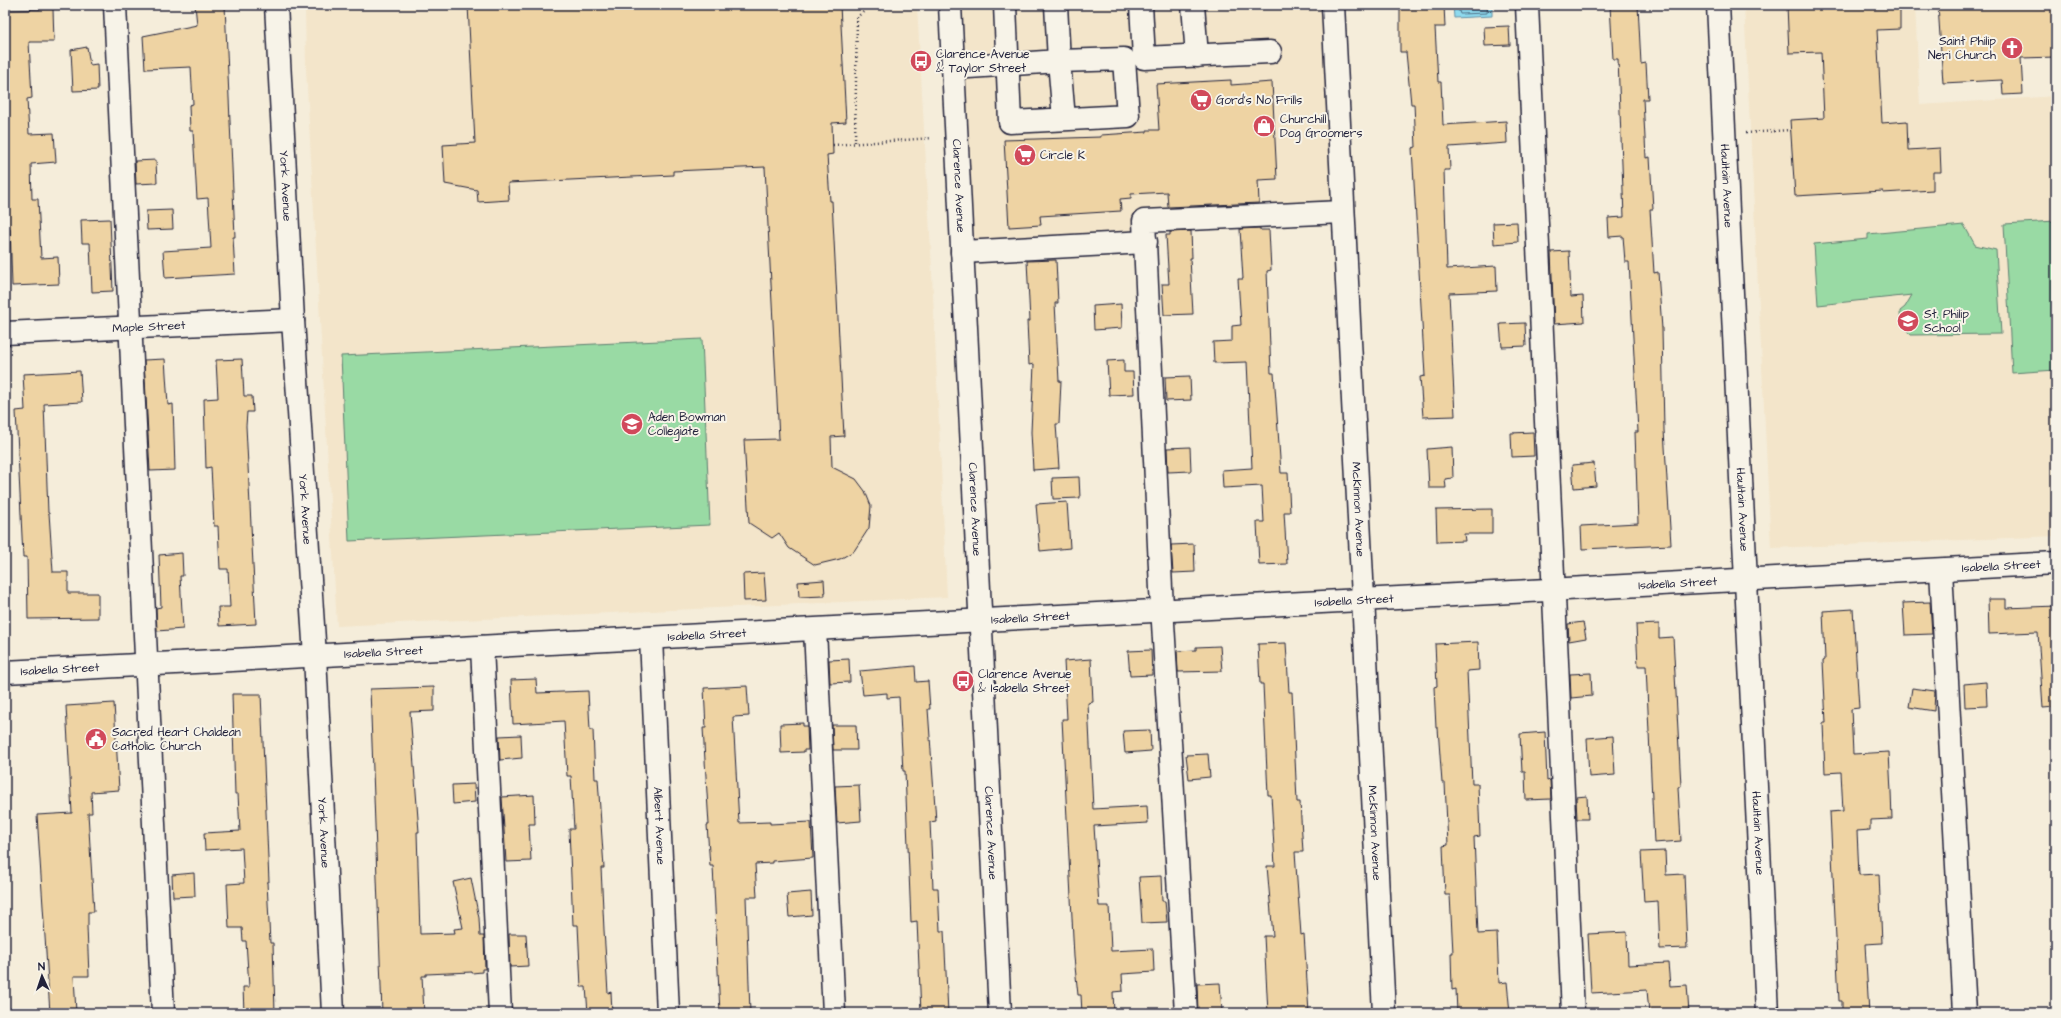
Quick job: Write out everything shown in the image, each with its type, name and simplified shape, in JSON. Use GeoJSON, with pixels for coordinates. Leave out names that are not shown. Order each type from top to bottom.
{"type":"FeatureCollection","features":[{"type":"Feature","properties":{"kind":"street"},"geometry":{"type":"LineString","coordinates":[[115,5],[164,1013]]}},
{"type":"Feature","properties":{"kind":"street","name":"York Avenue"},"geometry":{"type":"LineString","coordinates":[[276,5],[293,320],[315,656],[333,1013]]}},
{"type":"Feature","properties":{"kind":"street","name":"Clarence Avenue"},"geometry":{"type":"LineString","coordinates":[[950,5],[1000,1013]]}},
{"type":"Feature","properties":{"kind":"street"},"geometry":{"type":"LineString","coordinates":[[1005,5],[1010,122],[1128,116],[1141,5]]}},
{"type":"Feature","properties":{"kind":"street"},"geometry":{"type":"LineString","coordinates":[[1056,5],[1064,119]]}},
{"type":"Feature","properties":{"kind":"street"},"geometry":{"type":"LineString","coordinates":[[1193,5],[1197,56]]}},
{"type":"Feature","properties":{"kind":"street","name":"McKinnon Avenue"},"geometry":{"type":"LineString","coordinates":[[1333,5],[1342,212],[1384,1013]]}},
{"type":"Feature","properties":{"kind":"street"},"geometry":{"type":"LineString","coordinates":[[1527,5],[1573,1013]]}},
{"type":"Feature","properties":{"kind":"street","name":"Haultain Avenue"},"geometry":{"type":"LineString","coordinates":[[1718,5],[1767,1013]]}},
{"type":"Feature","properties":{"kind":"street"},"geometry":{"type":"LineString","coordinates":[[953,68],[1060,61],[1270,52]]}},
{"type":"Feature","properties":{"kind":"street"},"geometry":{"type":"LineString","coordinates":[[1186,1013],[1162,612],[1144,221],[1342,212]]}},
{"type":"Feature","properties":{"kind":"street"},"geometry":{"type":"LineString","coordinates":[[962,252],[1146,242]]}},
{"type":"Feature","properties":{"kind":"street","name":"Maple Street"},"geometry":{"type":"LineString","coordinates":[[5,333],[293,320]]}},
{"type":"Feature","properties":{"kind":"street","name":"Isabella Street"},"geometry":{"type":"LineString","coordinates":[[5,672],[1162,612],[1553,589],[2056,563]]}},
{"type":"Feature","properties":{"kind":"street"},"geometry":{"type":"LineString","coordinates":[[1941,570],[1965,1013]]}},
{"type":"Feature","properties":{"kind":"street"},"geometry":{"type":"LineString","coordinates":[[815,630],[834,1013]]}},
{"type":"Feature","properties":{"kind":"street","name":"Albert Avenue"},"geometry":{"type":"LineString","coordinates":[[651,638],[668,1013]]}},
{"type":"Feature","properties":{"kind":"street"},"geometry":{"type":"LineString","coordinates":[[482,647],[500,1013]]}},
{"type":"Feature","properties":{"kind":"path"},"geometry":{"type":"LineString","coordinates":[[855,142],[856,17],[872,5]]}},
{"type":"Feature","properties":{"kind":"path"},"geometry":{"type":"LineString","coordinates":[[1743,133],[1791,130]]}},
{"type":"Feature","properties":{"kind":"path"},"geometry":{"type":"LineString","coordinates":[[833,145],[855,142],[932,138]]}},
{"type":"Feature","properties":{"kind":"shaded area","name":"Aden Bowman Collegiate"},"geometry":{"type":"Polygon","coordinates":[[[305,5],[917,5],[931,251],[947,597],[337,626],[306,69],[305,5]]]}},
{"type":"Feature","properties":{"kind":"shaded area"},"geometry":{"type":"Polygon","coordinates":[[[956,5],[1333,5],[1343,212],[1145,221],[1146,242],[962,252],[956,5]]]}},
{"type":"Feature","properties":{"kind":"shaded area","name":"St. Philip School"},"geometry":{"type":"Polygon","coordinates":[[[1744,5],[1915,5],[1920,105],[2056,96],[2056,536],[1771,548],[1744,5]]]}},
{"type":"Feature","properties":{"kind":"green space"},"geometry":{"type":"Polygon","coordinates":[[[2056,221],[2056,370],[2012,373],[2004,224],[2056,221]]]}},
{"type":"Feature","properties":{"kind":"green space"},"geometry":{"type":"Polygon","coordinates":[[[1964,225],[1975,245],[1996,250],[2001,334],[1911,335],[1902,324],[1900,311],[1905,307],[1912,295],[1818,305],[1814,244],[1868,239],[1868,234],[1964,225]]]}},
{"type":"Feature","properties":{"kind":"green space"},"geometry":{"type":"Polygon","coordinates":[[[702,339],[710,525],[349,541],[341,356],[702,339]]]}},
{"type":"Feature","properties":{"kind":"water"},"geometry":{"type":"Polygon","coordinates":[[[1453,5],[1492,5],[1492,16],[1454,18],[1453,5]]]}},
{"type":"Feature","properties":{"kind":"building"},"geometry":{"type":"Polygon","coordinates":[[[195,5],[225,5],[235,237],[233,237],[235,274],[165,278],[163,251],[211,248],[208,198],[197,199],[193,131],[190,131],[189,105],[193,104],[191,67],[145,69],[143,36],[197,25],[195,5]]]}},
{"type":"Feature","properties":{"kind":"building"},"geometry":{"type":"Polygon","coordinates":[[[468,5],[840,5],[846,122],[832,123],[833,154],[827,155],[830,201],[832,201],[844,436],[831,437],[832,467],[856,479],[865,491],[871,506],[869,528],[854,551],[840,559],[815,565],[789,548],[779,533],[772,538],[749,523],[744,440],[779,439],[765,167],[673,171],[673,175],[508,183],[509,200],[478,202],[477,190],[445,184],[443,145],[475,143],[468,5]]]}},
{"type":"Feature","properties":{"kind":"building"},"geometry":{"type":"Polygon","coordinates":[[[1400,5],[1444,5],[1445,27],[1435,27],[1438,82],[1441,82],[1443,125],[1506,121],[1507,143],[1449,147],[1450,170],[1444,170],[1447,269],[1496,266],[1497,291],[1449,293],[1455,416],[1423,417],[1420,377],[1425,376],[1412,148],[1416,147],[1414,104],[1411,104],[1406,52],[1400,52],[1400,5]]]}},
{"type":"Feature","properties":{"kind":"building"},"geometry":{"type":"Polygon","coordinates":[[[1610,5],[1638,5],[1641,64],[1646,63],[1648,99],[1643,99],[1646,158],[1650,157],[1653,209],[1650,209],[1654,273],[1658,272],[1662,329],[1664,430],[1671,545],[1582,549],[1581,526],[1638,523],[1635,432],[1638,432],[1629,262],[1625,262],[1623,236],[1609,237],[1608,218],[1624,217],[1618,59],[1613,59],[1610,5]]]}},
{"type":"Feature","properties":{"kind":"building"},"geometry":{"type":"Polygon","coordinates":[[[1787,5],[1900,5],[1900,29],[1877,30],[1882,123],[1907,121],[1908,150],[1940,148],[1941,172],[1933,172],[1933,190],[1795,196],[1790,120],[1824,118],[1821,52],[1789,53],[1787,5]]]}},
{"type":"Feature","properties":{"kind":"building","name":"Saint Philip Neri Church"},"geometry":{"type":"Polygon","coordinates":[[[1938,5],[2023,5],[2031,7],[2055,6],[2056,57],[2021,58],[2023,94],[2003,95],[2002,80],[1943,83],[1938,5]]]}},
{"type":"Feature","properties":{"kind":"building"},"geometry":{"type":"Polygon","coordinates":[[[53,9],[54,42],[29,42],[32,98],[27,99],[29,134],[54,133],[56,162],[31,164],[32,199],[38,199],[41,258],[58,257],[59,284],[12,286],[10,228],[6,228],[5,218],[5,10],[53,9]]]}},
{"type":"Feature","properties":{"kind":"building"},"geometry":{"type":"Polygon","coordinates":[[[1509,26],[1510,45],[1485,46],[1484,27],[1509,26]]]}},
{"type":"Feature","properties":{"kind":"building"},"geometry":{"type":"Polygon","coordinates":[[[87,47],[90,65],[97,64],[98,90],[73,91],[71,50],[87,47]]]}},
{"type":"Feature","properties":{"kind":"building"},"geometry":{"type":"Polygon","coordinates":[[[1231,80],[1231,85],[1272,82],[1277,179],[1258,180],[1259,203],[1168,207],[1167,192],[1131,194],[1131,198],[1120,199],[1121,211],[1040,216],[1041,225],[1009,227],[1004,140],[1101,137],[1101,135],[1159,130],[1156,84],[1231,80]]]}},
{"type":"Feature","properties":{"kind":"building"},"geometry":{"type":"Polygon","coordinates":[[[156,160],[157,183],[136,184],[135,161],[156,160]]]}},
{"type":"Feature","properties":{"kind":"building"},"geometry":{"type":"Polygon","coordinates":[[[172,210],[173,229],[147,230],[146,211],[172,210]]]}},
{"type":"Feature","properties":{"kind":"building"},"geometry":{"type":"Polygon","coordinates":[[[110,219],[113,291],[92,292],[90,243],[82,243],[81,220],[110,219]]]}},
{"type":"Feature","properties":{"kind":"building"},"geometry":{"type":"Polygon","coordinates":[[[1517,222],[1518,242],[1494,244],[1493,223],[1517,222]]]}},
{"type":"Feature","properties":{"kind":"building"},"geometry":{"type":"Polygon","coordinates":[[[1260,228],[1260,230],[1269,230],[1271,270],[1267,271],[1271,373],[1274,373],[1281,473],[1288,473],[1290,512],[1284,512],[1287,564],[1259,565],[1257,522],[1264,522],[1262,486],[1223,488],[1222,470],[1252,468],[1247,362],[1214,363],[1213,342],[1232,341],[1232,326],[1241,325],[1238,279],[1243,279],[1240,229],[1260,228]]]}},
{"type":"Feature","properties":{"kind":"building"},"geometry":{"type":"Polygon","coordinates":[[[1191,231],[1192,258],[1190,258],[1193,314],[1164,315],[1162,284],[1169,284],[1166,235],[1170,235],[1170,232],[1191,231]]]}},
{"type":"Feature","properties":{"kind":"building"},"geometry":{"type":"Polygon","coordinates":[[[1569,251],[1571,297],[1583,296],[1584,322],[1554,324],[1551,252],[1569,251]]]}},
{"type":"Feature","properties":{"kind":"building"},"geometry":{"type":"Polygon","coordinates":[[[1056,260],[1058,303],[1055,303],[1059,381],[1061,381],[1059,424],[1056,424],[1059,468],[1033,470],[1031,432],[1034,364],[1029,365],[1027,321],[1030,321],[1027,261],[1056,260]]]}},
{"type":"Feature","properties":{"kind":"building"},"geometry":{"type":"Polygon","coordinates":[[[1121,304],[1122,328],[1094,330],[1093,306],[1121,304]]]}},
{"type":"Feature","properties":{"kind":"building"},"geometry":{"type":"Polygon","coordinates":[[[1525,323],[1526,346],[1502,347],[1500,324],[1525,323]]]}},
{"type":"Feature","properties":{"kind":"building"},"geometry":{"type":"Polygon","coordinates":[[[165,359],[168,405],[173,404],[175,470],[150,471],[144,360],[165,359]]]}},
{"type":"Feature","properties":{"kind":"building"},"geometry":{"type":"Polygon","coordinates":[[[242,359],[244,396],[252,396],[253,412],[247,412],[246,426],[256,624],[219,626],[218,607],[230,607],[228,569],[220,569],[218,526],[214,526],[211,467],[206,468],[204,399],[218,398],[216,360],[242,359]]]}},
{"type":"Feature","properties":{"kind":"building"},"geometry":{"type":"Polygon","coordinates":[[[1124,360],[1124,372],[1133,372],[1134,394],[1109,395],[1107,361],[1124,360]]]}},
{"type":"Feature","properties":{"kind":"building"},"geometry":{"type":"Polygon","coordinates":[[[80,371],[82,402],[44,404],[48,513],[53,572],[68,572],[68,593],[98,593],[98,618],[28,619],[27,557],[23,557],[16,411],[25,410],[23,374],[80,371]]]}},
{"type":"Feature","properties":{"kind":"building"},"geometry":{"type":"Polygon","coordinates":[[[1190,376],[1191,400],[1166,401],[1165,377],[1190,376]]]}},
{"type":"Feature","properties":{"kind":"building"},"geometry":{"type":"Polygon","coordinates":[[[1533,432],[1534,456],[1512,457],[1511,433],[1533,432]]]}},
{"type":"Feature","properties":{"kind":"building"},"geometry":{"type":"Polygon","coordinates":[[[1190,447],[1191,471],[1168,472],[1167,448],[1190,447]]]}},
{"type":"Feature","properties":{"kind":"building"},"geometry":{"type":"Polygon","coordinates":[[[1452,447],[1453,478],[1445,479],[1446,488],[1429,488],[1427,449],[1452,447]]]}},
{"type":"Feature","properties":{"kind":"building"},"geometry":{"type":"Polygon","coordinates":[[[1594,463],[1596,486],[1574,488],[1572,465],[1594,463]]]}},
{"type":"Feature","properties":{"kind":"building"},"geometry":{"type":"Polygon","coordinates":[[[1079,477],[1080,498],[1053,499],[1052,478],[1079,477]]]}},
{"type":"Feature","properties":{"kind":"building"},"geometry":{"type":"Polygon","coordinates":[[[1067,502],[1070,548],[1040,551],[1036,504],[1067,502]]]}},
{"type":"Feature","properties":{"kind":"building"},"geometry":{"type":"Polygon","coordinates":[[[1492,509],[1492,534],[1464,534],[1465,541],[1437,542],[1436,510],[1492,509]]]}},
{"type":"Feature","properties":{"kind":"building"},"geometry":{"type":"Polygon","coordinates":[[[1194,544],[1195,572],[1173,573],[1171,545],[1194,544]]]}},
{"type":"Feature","properties":{"kind":"building"},"geometry":{"type":"Polygon","coordinates":[[[182,553],[183,576],[180,576],[183,629],[157,631],[156,608],[161,607],[159,555],[182,553]]]}},
{"type":"Feature","properties":{"kind":"building"},"geometry":{"type":"Polygon","coordinates":[[[764,573],[766,600],[744,601],[743,574],[764,573]]]}},
{"type":"Feature","properties":{"kind":"building"},"geometry":{"type":"Polygon","coordinates":[[[824,580],[825,596],[799,597],[798,582],[824,580]]]}},
{"type":"Feature","properties":{"kind":"building"},"geometry":{"type":"Polygon","coordinates":[[[1988,599],[2006,599],[2006,608],[2056,606],[2056,707],[2043,708],[2038,632],[1989,634],[1988,599]]]}},
{"type":"Feature","properties":{"kind":"building"},"geometry":{"type":"Polygon","coordinates":[[[1930,602],[1932,634],[1905,635],[1903,603],[1930,602]]]}},
{"type":"Feature","properties":{"kind":"building"},"geometry":{"type":"Polygon","coordinates":[[[1853,609],[1859,708],[1851,709],[1853,754],[1889,752],[1891,792],[1892,819],[1870,820],[1870,830],[1857,831],[1859,875],[1879,874],[1882,943],[1865,944],[1869,1013],[1842,1013],[1842,1001],[1839,1001],[1830,812],[1843,811],[1841,772],[1825,773],[1823,723],[1826,723],[1823,661],[1825,660],[1823,611],[1853,609]]]}},
{"type":"Feature","properties":{"kind":"building"},"geometry":{"type":"Polygon","coordinates":[[[1583,622],[1586,638],[1569,641],[1568,624],[1583,622]]]}},
{"type":"Feature","properties":{"kind":"building"},"geometry":{"type":"Polygon","coordinates":[[[1659,624],[1659,638],[1673,637],[1681,786],[1678,787],[1681,841],[1654,843],[1646,666],[1638,666],[1636,625],[1659,624]]]}},
{"type":"Feature","properties":{"kind":"building"},"geometry":{"type":"Polygon","coordinates":[[[1478,642],[1479,670],[1467,671],[1472,784],[1478,784],[1480,836],[1474,837],[1478,934],[1497,933],[1499,983],[1507,982],[1510,1013],[1457,1013],[1456,989],[1452,990],[1451,953],[1453,953],[1450,895],[1445,895],[1443,846],[1448,845],[1445,783],[1442,783],[1438,728],[1436,728],[1434,687],[1437,686],[1435,644],[1478,642]]]}},
{"type":"Feature","properties":{"kind":"building"},"geometry":{"type":"Polygon","coordinates":[[[1286,643],[1289,692],[1292,692],[1297,802],[1300,802],[1303,852],[1295,852],[1301,935],[1304,934],[1309,1013],[1268,1013],[1264,936],[1273,936],[1267,866],[1275,866],[1271,795],[1268,795],[1263,684],[1260,684],[1258,644],[1286,643]]]}},
{"type":"Feature","properties":{"kind":"building"},"geometry":{"type":"Polygon","coordinates":[[[1220,646],[1222,671],[1178,672],[1177,651],[1196,650],[1196,647],[1220,646]]]}},
{"type":"Feature","properties":{"kind":"building"},"geometry":{"type":"Polygon","coordinates":[[[1151,650],[1152,675],[1130,676],[1128,651],[1151,650]]]}},
{"type":"Feature","properties":{"kind":"building"},"geometry":{"type":"Polygon","coordinates":[[[849,659],[850,682],[830,683],[829,660],[849,659]]]}},
{"type":"Feature","properties":{"kind":"building"},"geometry":{"type":"Polygon","coordinates":[[[1091,659],[1093,702],[1088,703],[1093,809],[1147,806],[1148,823],[1094,826],[1099,906],[1109,906],[1111,951],[1153,949],[1154,972],[1122,974],[1123,991],[1113,992],[1114,1013],[1082,1013],[1081,995],[1078,995],[1074,957],[1062,719],[1067,719],[1064,661],[1091,659]]]}},
{"type":"Feature","properties":{"kind":"building"},"geometry":{"type":"Polygon","coordinates":[[[915,666],[916,682],[928,681],[930,709],[928,709],[936,821],[930,822],[933,888],[938,888],[940,931],[944,931],[948,1013],[921,1013],[917,921],[911,922],[905,771],[903,771],[899,697],[887,698],[887,693],[863,695],[860,671],[915,666]]]}},
{"type":"Feature","properties":{"kind":"building"},"geometry":{"type":"Polygon","coordinates":[[[1591,673],[1592,696],[1571,698],[1570,674],[1591,673]]]}},
{"type":"Feature","properties":{"kind":"building"},"geometry":{"type":"Polygon","coordinates":[[[536,679],[537,693],[588,691],[590,730],[593,730],[595,779],[598,779],[604,868],[601,868],[604,930],[608,993],[611,992],[612,1013],[588,1013],[586,987],[581,987],[578,925],[573,925],[569,829],[574,829],[571,776],[567,776],[564,721],[513,724],[511,680],[536,679]]]}},
{"type":"Feature","properties":{"kind":"building"},"geometry":{"type":"Polygon","coordinates":[[[1986,682],[1987,706],[1965,707],[1964,684],[1986,682]]]}},
{"type":"Feature","properties":{"kind":"building"},"geometry":{"type":"Polygon","coordinates":[[[747,686],[749,716],[733,717],[739,823],[770,822],[770,824],[811,822],[813,858],[772,861],[772,863],[755,864],[757,897],[746,897],[750,1013],[720,1013],[713,866],[710,866],[707,825],[709,825],[703,728],[706,728],[704,688],[747,686]]]}},
{"type":"Feature","properties":{"kind":"building"},"geometry":{"type":"Polygon","coordinates":[[[434,687],[434,711],[410,712],[419,832],[417,832],[420,934],[455,933],[454,929],[463,928],[453,882],[471,878],[479,918],[480,936],[484,936],[485,969],[482,969],[482,972],[472,973],[426,974],[426,976],[422,976],[424,1013],[382,1013],[370,689],[434,687]]]}},
{"type":"Feature","properties":{"kind":"building"},"geometry":{"type":"Polygon","coordinates":[[[1912,688],[1935,691],[1934,711],[1909,707],[1912,688]]]}},
{"type":"Feature","properties":{"kind":"building"},"geometry":{"type":"Polygon","coordinates":[[[232,694],[261,694],[269,882],[267,882],[270,943],[273,943],[275,1013],[244,1013],[243,987],[249,987],[246,941],[243,941],[242,928],[229,928],[227,884],[244,883],[242,848],[205,850],[204,833],[240,831],[238,794],[235,794],[232,694]]]}},
{"type":"Feature","properties":{"kind":"building"},"geometry":{"type":"Polygon","coordinates":[[[114,703],[119,790],[91,792],[92,813],[88,813],[94,912],[88,912],[87,926],[89,976],[74,976],[76,1013],[50,1013],[37,815],[72,813],[66,706],[114,703]]]}},
{"type":"Feature","properties":{"kind":"building"},"geometry":{"type":"Polygon","coordinates":[[[803,723],[803,726],[807,726],[808,750],[804,750],[804,752],[781,753],[780,724],[803,723]]]}},
{"type":"Feature","properties":{"kind":"building"},"geometry":{"type":"Polygon","coordinates":[[[832,725],[856,725],[857,750],[833,750],[832,725]]]}},
{"type":"Feature","properties":{"kind":"building"},"geometry":{"type":"Polygon","coordinates":[[[1150,730],[1151,751],[1125,753],[1123,731],[1150,730]]]}},
{"type":"Feature","properties":{"kind":"building"},"geometry":{"type":"Polygon","coordinates":[[[1545,732],[1547,781],[1550,780],[1551,799],[1526,800],[1525,772],[1522,772],[1520,734],[1545,732]]]}},
{"type":"Feature","properties":{"kind":"building"},"geometry":{"type":"Polygon","coordinates":[[[521,735],[522,758],[500,760],[499,736],[521,735]]]}},
{"type":"Feature","properties":{"kind":"building"},"geometry":{"type":"Polygon","coordinates":[[[1613,736],[1615,775],[1589,777],[1587,738],[1613,736]]]}},
{"type":"Feature","properties":{"kind":"building"},"geometry":{"type":"Polygon","coordinates":[[[1208,754],[1210,777],[1189,779],[1186,755],[1208,754]]]}},
{"type":"Feature","properties":{"kind":"building"},"geometry":{"type":"Polygon","coordinates":[[[474,784],[475,802],[453,804],[452,785],[474,784]]]}},
{"type":"Feature","properties":{"kind":"building"},"geometry":{"type":"Polygon","coordinates":[[[859,785],[861,821],[837,823],[835,786],[859,785]]]}},
{"type":"Feature","properties":{"kind":"building"},"geometry":{"type":"Polygon","coordinates":[[[534,795],[535,824],[529,824],[531,861],[506,862],[502,797],[534,795]]]}},
{"type":"Feature","properties":{"kind":"building"},"geometry":{"type":"Polygon","coordinates":[[[1587,796],[1588,819],[1577,819],[1576,797],[1587,796]]]}},
{"type":"Feature","properties":{"kind":"building"},"geometry":{"type":"Polygon","coordinates":[[[1665,851],[1666,875],[1684,874],[1687,948],[1660,949],[1658,901],[1644,902],[1641,852],[1665,851]]]}},
{"type":"Feature","properties":{"kind":"building"},"geometry":{"type":"Polygon","coordinates":[[[194,873],[195,896],[173,897],[172,875],[194,873]]]}},
{"type":"Feature","properties":{"kind":"building"},"geometry":{"type":"Polygon","coordinates":[[[1161,876],[1162,901],[1165,901],[1167,922],[1142,923],[1139,877],[1161,876]]]}},
{"type":"Feature","properties":{"kind":"building"},"geometry":{"type":"Polygon","coordinates":[[[811,892],[812,915],[789,917],[787,894],[811,892]]]}},
{"type":"Feature","properties":{"kind":"building"},"geometry":{"type":"Polygon","coordinates":[[[1627,932],[1628,965],[1668,963],[1670,986],[1687,985],[1689,1013],[1649,1013],[1647,990],[1591,993],[1588,934],[1627,932]]]}},
{"type":"Feature","properties":{"kind":"building"},"geometry":{"type":"Polygon","coordinates":[[[509,934],[526,934],[528,966],[510,967],[509,934]]]}},
{"type":"Feature","properties":{"kind":"building"},"geometry":{"type":"Polygon","coordinates":[[[1220,983],[1222,1011],[1198,1013],[1197,984],[1220,983]]]}},
{"type":"Feature","properties":{"kind":"place","name":"Saint Philip Neri Church"},"geometry":{"type":"Point","coordinates":[2012,48]}},
{"type":"Feature","properties":{"kind":"place","name":"Clarence Avenue & Taylor Street"},"geometry":{"type":"Point","coordinates":[921,61]}},
{"type":"Feature","properties":{"kind":"place","name":"Gord's No Frills"},"geometry":{"type":"Point","coordinates":[1201,100]}},
{"type":"Feature","properties":{"kind":"place","name":"Churchill Dog Groomers"},"geometry":{"type":"Point","coordinates":[1264,126]}},
{"type":"Feature","properties":{"kind":"place","name":"Circle K"},"geometry":{"type":"Point","coordinates":[1025,155]}},
{"type":"Feature","properties":{"kind":"place","name":"St. Philip School"},"geometry":{"type":"Point","coordinates":[1908,321]}},
{"type":"Feature","properties":{"kind":"place","name":"Aden Bowman Collegiate"},"geometry":{"type":"Point","coordinates":[632,424]}},
{"type":"Feature","properties":{"kind":"place","name":"Clarence Avenue & Isabella Street"},"geometry":{"type":"Point","coordinates":[963,681]}},
{"type":"Feature","properties":{"kind":"place","name":"Sacred Heart Chaldean Catholic Church"},"geometry":{"type":"Point","coordinates":[96,739]}}]}
